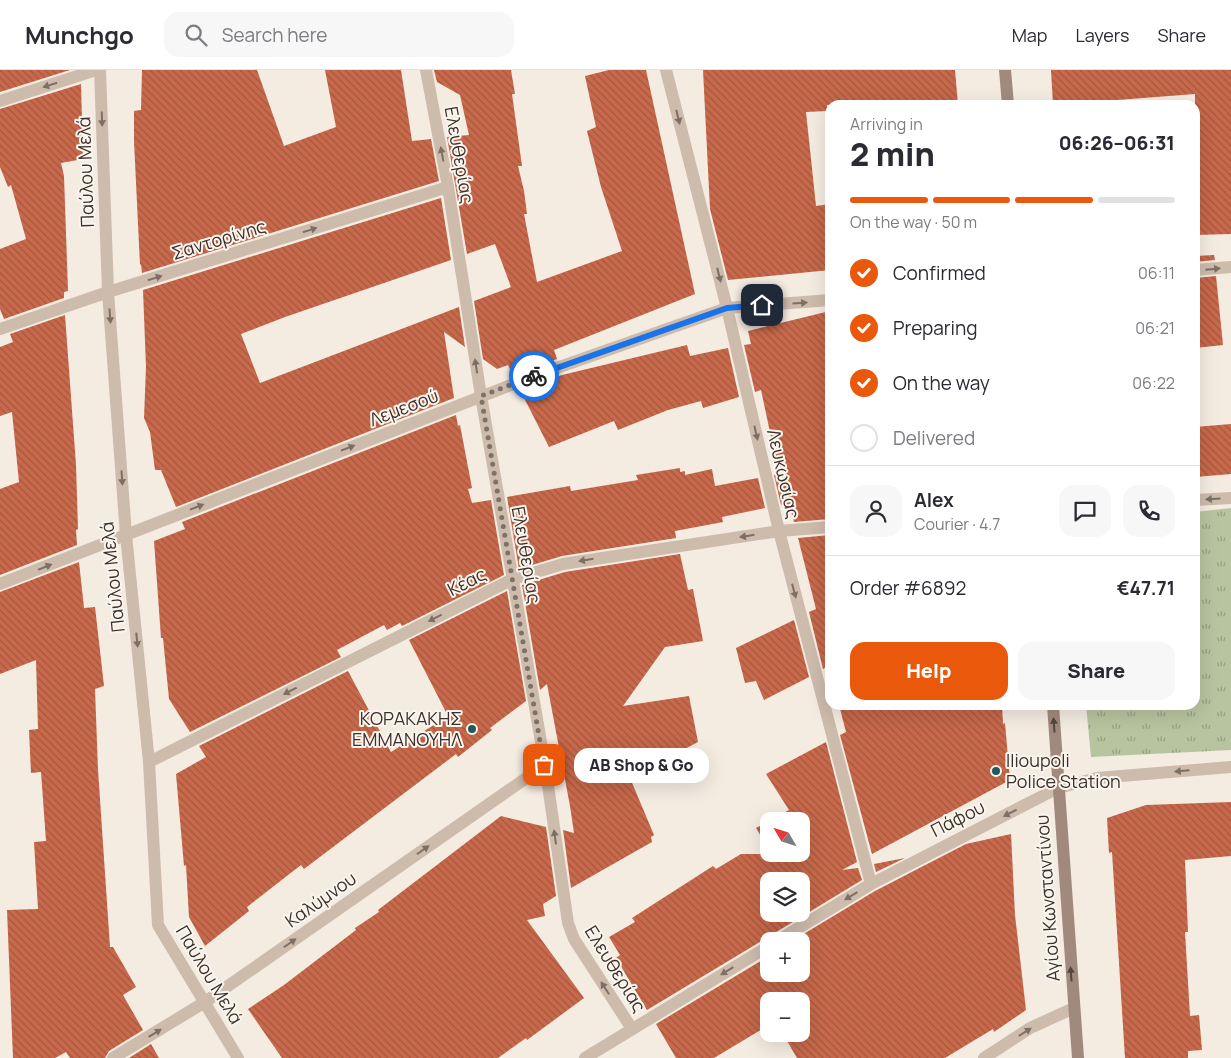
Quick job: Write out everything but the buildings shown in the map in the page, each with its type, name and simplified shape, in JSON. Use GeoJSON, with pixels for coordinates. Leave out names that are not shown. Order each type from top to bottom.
{"type":"FeatureCollection","features":[{"type":"Feature","properties":{"kind":"street"},"geometry":{"type":"LineString","coordinates":[[0,101],[96,70]]}},
{"type":"Feature","properties":{"kind":"street","name":"Παύλου Μελά"},"geometry":{"type":"LineString","coordinates":[[100,70],[108,292],[126,535],[150,762],[158,925],[238,1058]]}},
{"type":"Feature","properties":{"kind":"street","name":"Ελευθερίας"},"geometry":{"type":"LineString","coordinates":[[426,70],[448,187],[481,396],[544,765],[568,922],[574,939],[632,1029]]}},
{"type":"Feature","properties":{"kind":"street","name":"Λευκωσίας"},"geometry":{"type":"LineString","coordinates":[[666,70],[727,308],[779,531],[825,708]]}},
{"type":"Feature","properties":{"kind":"street"},"geometry":{"type":"LineString","coordinates":[[1006,70],[1008,100]]}},
{"type":"Feature","properties":{"kind":"street","name":"Σαντορίνης"},"geometry":{"type":"LineString","coordinates":[[0,329],[108,292],[448,187]]}},
{"type":"Feature","properties":{"kind":"street"},"geometry":{"type":"LineString","coordinates":[[1200,270],[1231,267]]}},
{"type":"Feature","properties":{"kind":"street","name":"Λεμεσού"},"geometry":{"type":"LineString","coordinates":[[0,584],[481,396],[727,308],[825,300]]}},
{"type":"Feature","properties":{"kind":"street"},"geometry":{"type":"LineString","coordinates":[[1200,500],[1231,498]]}},
{"type":"Feature","properties":{"kind":"street","name":"Κέας"},"geometry":{"type":"LineString","coordinates":[[150,762],[513,579],[563,564],[779,531],[825,527]]}},
{"type":"Feature","properties":{"kind":"street","name":"Λευκωσίας"},"geometry":{"type":"LineString","coordinates":[[826,710],[871,884]]}},
{"type":"Feature","properties":{"kind":"street","name":"Αγίου Κωνσταντίνου"},"geometry":{"type":"LineString","coordinates":[[1053,710],[1078,1058]]}},
{"type":"Feature","properties":{"kind":"street","name":"Καλύμνου"},"geometry":{"type":"LineString","coordinates":[[113,1058],[205,1002],[544,765]]}},
{"type":"Feature","properties":{"kind":"street","name":"Πάφου"},"geometry":{"type":"LineString","coordinates":[[792,932],[871,884],[1058,788],[1097,778],[1231,767]]}},
{"type":"Feature","properties":{"kind":"street"},"geometry":{"type":"LineString","coordinates":[[585,1058],[760,951]]}},
{"type":"Feature","properties":{"kind":"street"},"geometry":{"type":"LineString","coordinates":[[984,1058],[1030,1028],[1074,1008]]}},
{"type":"Feature","properties":{"kind":"green space"},"geometry":{"type":"Polygon","coordinates":[[[1231,508],[1231,750],[1091,757],[1086,710],[1200,710],[1200,511],[1231,508]]]}},
{"type":"Feature","properties":{"kind":"way so far"},"geometry":{"type":"LineString","coordinates":[[534,376],[481,396],[544,765]]}},
{"type":"Feature","properties":{"kind":"place","name":"ΚΟΡΑΚΑΚΗΣ ΕΜΜΑΝΟΥΗΛ"},"geometry":{"type":"Point","coordinates":[472,729]}},
{"type":"Feature","properties":{"kind":"place","name":"ΑΒ Shop & Go"},"geometry":{"type":"Point","coordinates":[544,765]}},
{"type":"Feature","properties":{"kind":"place","name":"Ilioupoli Police Station"},"geometry":{"type":"Point","coordinates":[996,771]}},
{"type":"Feature","properties":{"kind":"route"},"geometry":{"type":"LineString","coordinates":[[534,376],[727,308],[762,305]]}}]}
